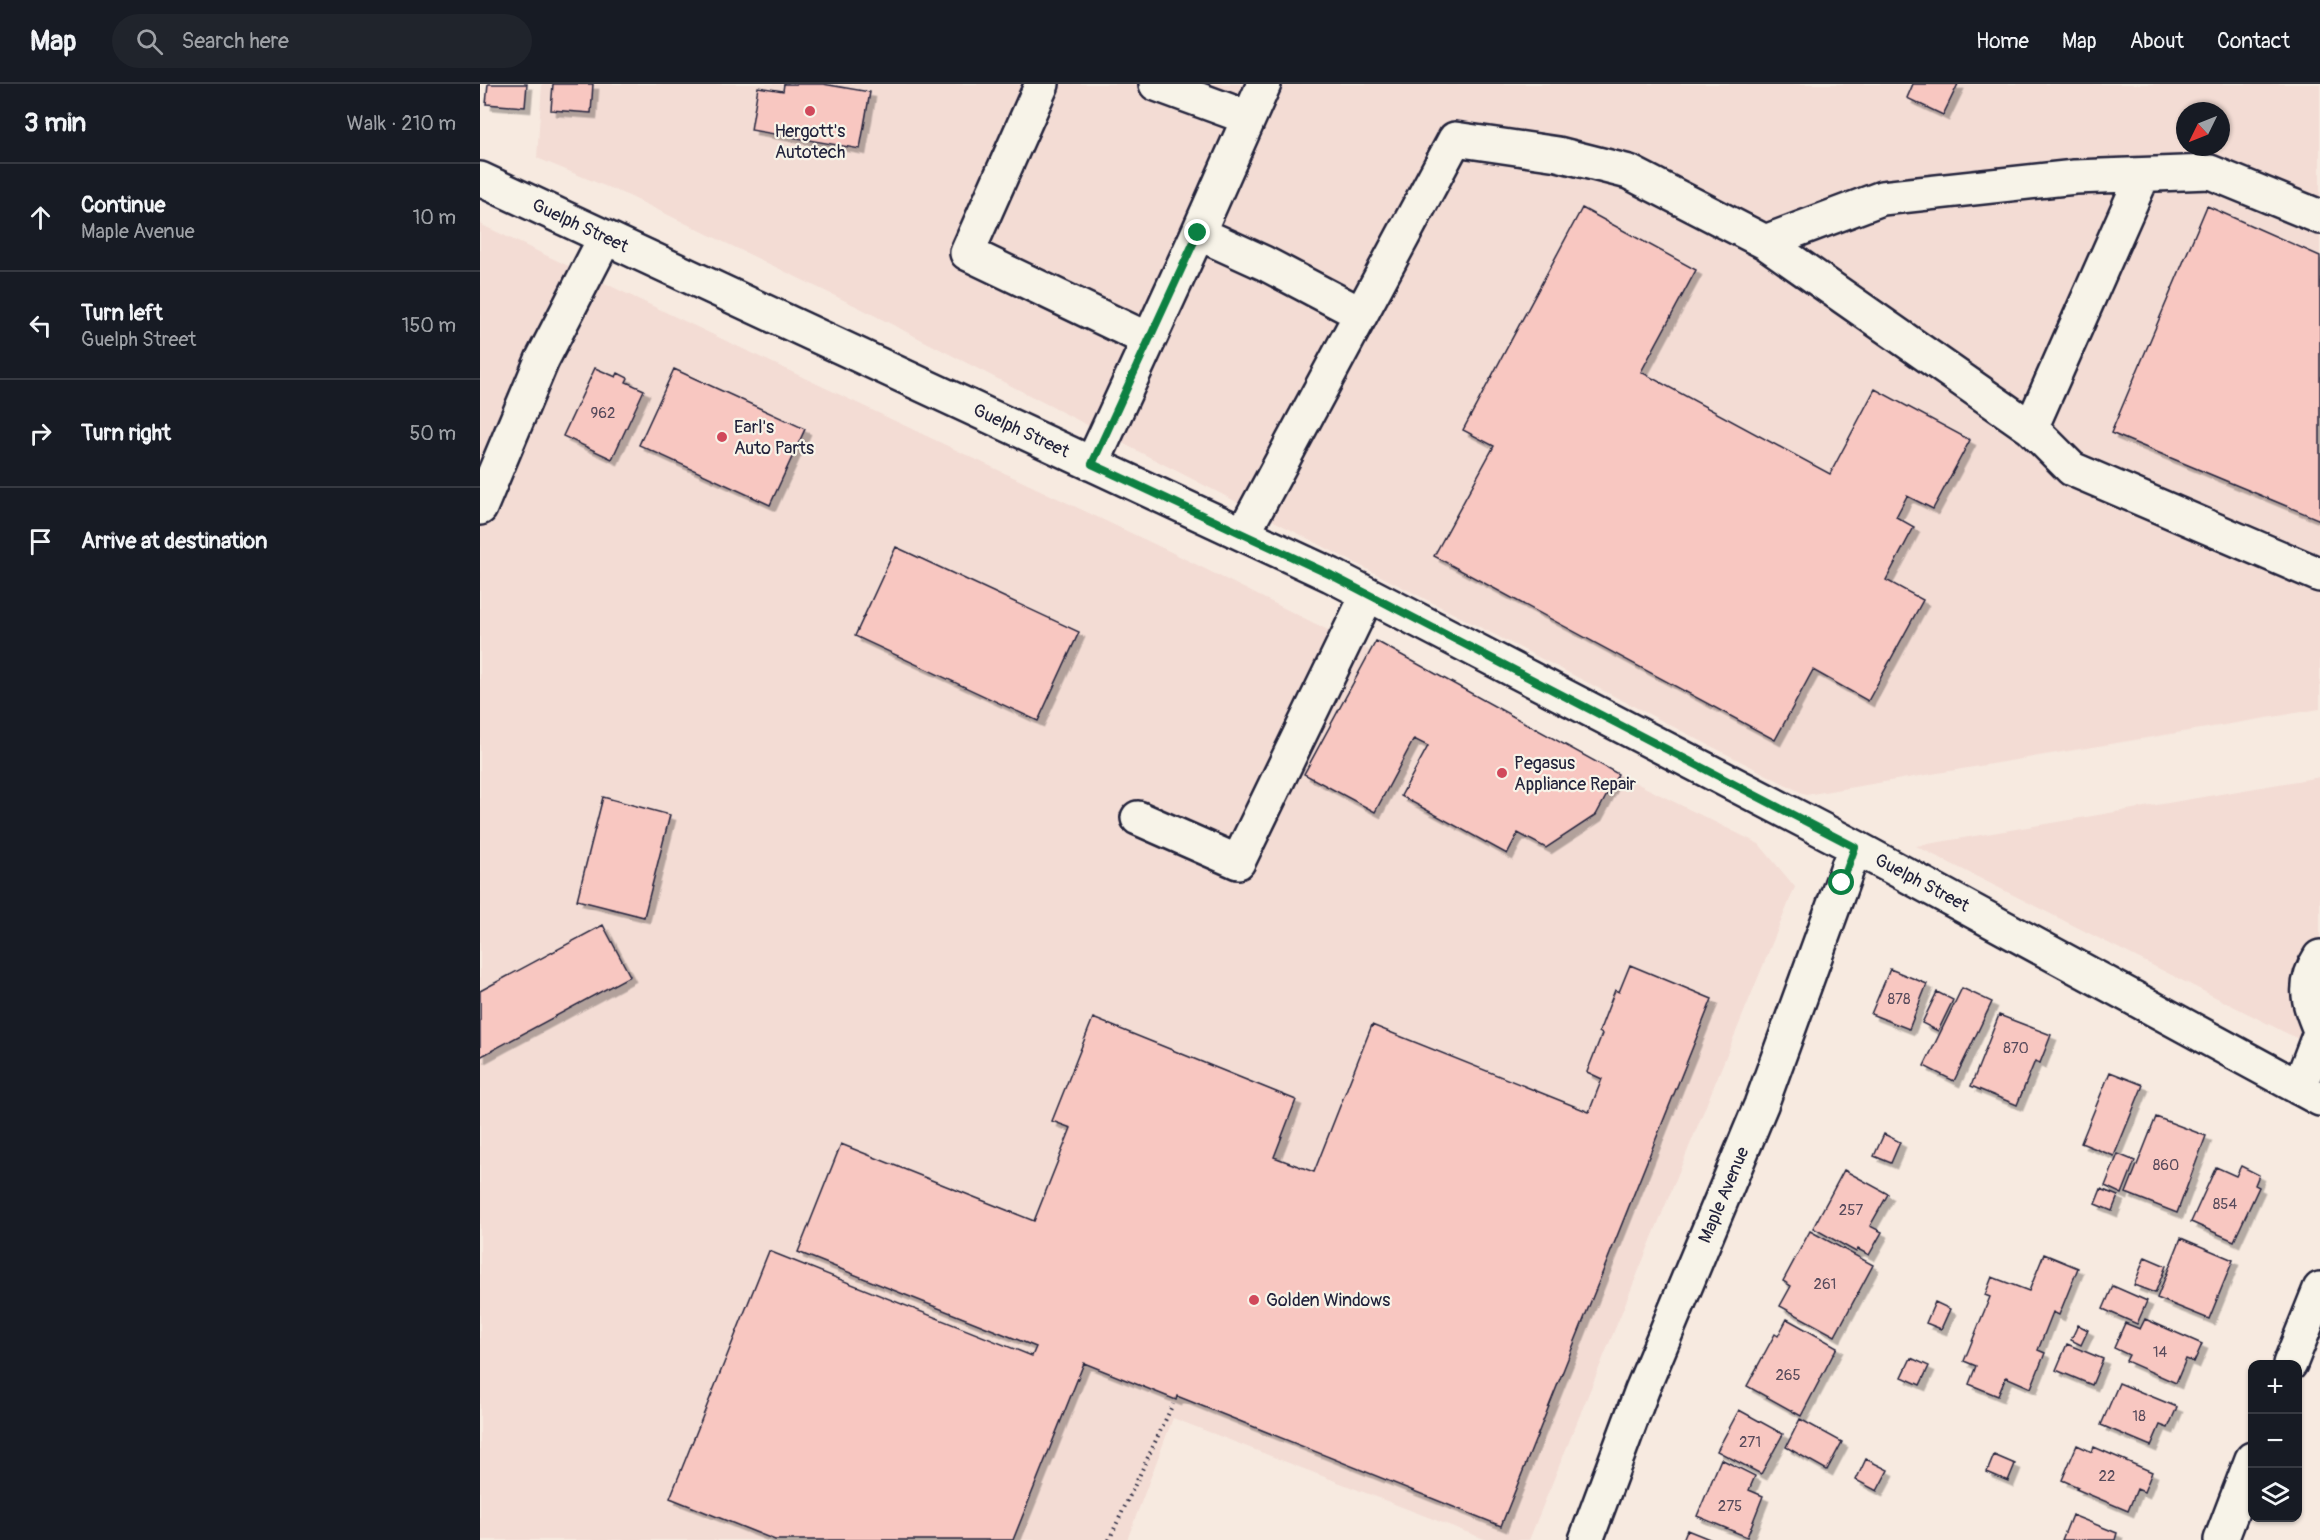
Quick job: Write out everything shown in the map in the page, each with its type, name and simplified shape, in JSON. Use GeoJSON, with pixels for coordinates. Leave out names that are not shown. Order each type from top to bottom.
{"type":"FeatureCollection","features":[{"type":"Feature","properties":{"kind":"street"},"geometry":{"type":"LineString","coordinates":[[1042,84],[967,253],[1149,340]]}},
{"type":"Feature","properties":{"kind":"street"},"geometry":{"type":"LineString","coordinates":[[1156,84],[1249,118]]}},
{"type":"Feature","properties":{"kind":"street"},"geometry":{"type":"LineString","coordinates":[[1092,464],[1264,84]]}},
{"type":"Feature","properties":{"kind":"street"},"geometry":{"type":"LineString","coordinates":[[1243,534],[1455,139],[1558,154],[1629,172],[1765,242],[2031,428],[2072,469],[2320,575]]}},
{"type":"Feature","properties":{"kind":"street"},"geometry":{"type":"LineString","coordinates":[[1765,242],[1882,198],[2075,177],[2210,172],[2320,217]]}},
{"type":"Feature","properties":{"kind":"street"},"geometry":{"type":"LineString","coordinates":[[2031,428],[2142,175]]}},
{"type":"Feature","properties":{"kind":"street","name":"Guelph Street"},"geometry":{"type":"LineString","coordinates":[[480,180],[1368,594],[1855,847],[2310,1093]]}},
{"type":"Feature","properties":{"kind":"street"},"geometry":{"type":"LineString","coordinates":[[1198,233],[1264,263],[1361,314]]}},
{"type":"Feature","properties":{"kind":"street"},"geometry":{"type":"LineString","coordinates":[[480,508],[542,360],[605,238]]}},
{"type":"Feature","properties":{"kind":"street"},"geometry":{"type":"LineString","coordinates":[[1138,818],[1238,862],[1368,594]]}},
{"type":"Feature","properties":{"kind":"street","name":"Maple Avenue"},"geometry":{"type":"LineString","coordinates":[[1586,1540],[1642,1390],[1761,1105],[1855,847]]}},
{"type":"Feature","properties":{"kind":"street"},"geometry":{"type":"LineString","coordinates":[[2310,1093],[2320,1031],[2308,1002],[2310,972],[2320,957]]}},
{"type":"Feature","properties":{"kind":"street"},"geometry":{"type":"LineString","coordinates":[[2292,1360],[2320,1288]]}},
{"type":"Feature","properties":{"kind":"street"},"geometry":{"type":"LineString","coordinates":[[2221,1540],[2250,1468]]}},
{"type":"Feature","properties":{"kind":"path"},"geometry":{"type":"LineString","coordinates":[[1109,1540],[1173,1404]]}},
{"type":"Feature","properties":{"kind":"shaded area"},"geometry":{"type":"Polygon","coordinates":[[[542,84],[2320,84],[2320,709],[1806,795],[862,309],[629,196],[537,158],[542,84]]]}},
{"type":"Feature","properties":{"kind":"shaded area"},"geometry":{"type":"Polygon","coordinates":[[[480,224],[1173,553],[1759,844],[1795,887],[1529,1540],[1487,1540],[1173,1418],[1127,1540],[480,1540],[480,224]]]}},
{"type":"Feature","properties":{"kind":"shaded area"},"geometry":{"type":"Polygon","coordinates":[[[2320,777],[2320,1050],[1916,846],[2320,777]]]}},
{"type":"Feature","properties":{"kind":"building"},"geometry":{"type":"Polygon","coordinates":[[[488,84],[527,84],[525,107],[486,104],[488,84]]]}},
{"type":"Feature","properties":{"kind":"building"},"geometry":{"type":"Polygon","coordinates":[[[553,84],[593,84],[591,113],[551,110],[553,84]]]}},
{"type":"Feature","properties":{"kind":"building","name":"Hergott's Autotech"},"geometry":{"type":"Polygon","coordinates":[[[784,84],[823,84],[870,92],[860,149],[751,130],[758,87],[783,91],[784,84]]]}},
{"type":"Feature","properties":{"kind":"building"},"geometry":{"type":"Polygon","coordinates":[[[1913,84],[1958,84],[1943,115],[1907,98],[1913,84]]]}},
{"type":"Feature","properties":{"kind":"building"},"geometry":{"type":"Polygon","coordinates":[[[2207,206],[2320,256],[2320,520],[2111,433],[2207,206]]]}},
{"type":"Feature","properties":{"kind":"building"},"geometry":{"type":"Polygon","coordinates":[[[1582,208],[1696,270],[1641,372],[1830,474],[1875,389],[1970,440],[1933,509],[1907,496],[1896,517],[1914,527],[1886,580],[1923,600],[1868,701],[1813,670],[1775,740],[1434,556],[1494,446],[1463,430],[1582,208]]]}},
{"type":"Feature","properties":{"kind":"building"},"geometry":{"type":"Polygon","coordinates":[[[595,368],[616,377],[618,373],[628,378],[626,382],[644,390],[612,459],[563,436],[595,368]]]}},
{"type":"Feature","properties":{"kind":"building","name":"Earl's Auto Parts"},"geometry":{"type":"Polygon","coordinates":[[[674,369],[805,429],[770,505],[639,445],[674,369]]]}},
{"type":"Feature","properties":{"kind":"building"},"geometry":{"type":"Polygon","coordinates":[[[896,547],[1079,632],[1038,721],[855,636],[896,547]]]}},
{"type":"Feature","properties":{"kind":"building"},"geometry":{"type":"Polygon","coordinates":[[[1376,641],[1618,774],[1596,815],[1546,848],[1518,833],[1507,854],[1401,796],[1428,746],[1414,739],[1375,812],[1304,774],[1376,641]]]}},
{"type":"Feature","properties":{"kind":"building"},"geometry":{"type":"Polygon","coordinates":[[[603,797],[670,815],[644,917],[577,900],[603,797]]]}},
{"type":"Feature","properties":{"kind":"building"},"geometry":{"type":"Polygon","coordinates":[[[603,925],[630,976],[480,1057],[480,991],[603,925]]]}},
{"type":"Feature","properties":{"kind":"building","name":"Golden Windows"},"geometry":{"type":"Polygon","coordinates":[[[1630,965],[1712,999],[1501,1526],[1177,1396],[1176,1400],[1084,1363],[1013,1540],[775,1540],[670,1498],[769,1251],[1032,1356],[1036,1347],[798,1252],[841,1144],[1034,1221],[1071,1128],[1052,1121],[1093,1018],[1296,1100],[1274,1157],[1314,1172],[1372,1025],[1589,1112],[1602,1079],[1587,1072],[1602,1034],[1599,1032],[1615,990],[1619,992],[1630,965]]]}},
{"type":"Feature","properties":{"kind":"building"},"geometry":{"type":"Polygon","coordinates":[[[1890,969],[1927,984],[1909,1029],[1871,1014],[1890,969]]]}},
{"type":"Feature","properties":{"kind":"building"},"geometry":{"type":"Polygon","coordinates":[[[1962,988],[1992,1002],[1954,1081],[1924,1066],[1962,988]]]}},
{"type":"Feature","properties":{"kind":"building"},"geometry":{"type":"Polygon","coordinates":[[[1937,992],[1953,1000],[1938,1031],[1922,1023],[1937,992]]]}},
{"type":"Feature","properties":{"kind":"building"},"geometry":{"type":"Polygon","coordinates":[[[1999,1015],[2051,1035],[2040,1063],[2035,1061],[2017,1105],[1971,1086],[1999,1015]]]}},
{"type":"Feature","properties":{"kind":"building"},"geometry":{"type":"Polygon","coordinates":[[[2110,1072],[2143,1085],[2114,1156],[2081,1143],[2110,1072]]]}},
{"type":"Feature","properties":{"kind":"building"},"geometry":{"type":"Polygon","coordinates":[[[2156,1117],[2206,1136],[2177,1213],[2126,1193],[2156,1117]]]}},
{"type":"Feature","properties":{"kind":"building"},"geometry":{"type":"Polygon","coordinates":[[[1884,1134],[1900,1142],[1891,1163],[1874,1156],[1884,1134]]]}},
{"type":"Feature","properties":{"kind":"building"},"geometry":{"type":"Polygon","coordinates":[[[2118,1154],[2135,1161],[2122,1194],[2105,1186],[2118,1154]]]}},
{"type":"Feature","properties":{"kind":"building"},"geometry":{"type":"Polygon","coordinates":[[[2241,1166],[2259,1175],[2255,1185],[2259,1187],[2234,1241],[2191,1222],[2216,1167],[2236,1176],[2241,1166]]]}},
{"type":"Feature","properties":{"kind":"building"},"geometry":{"type":"Polygon","coordinates":[[[1844,1170],[1888,1194],[1870,1226],[1882,1232],[1869,1255],[1858,1249],[1856,1252],[1813,1228],[1844,1170]]]}},
{"type":"Feature","properties":{"kind":"building"},"geometry":{"type":"Polygon","coordinates":[[[2101,1189],[2118,1196],[2112,1211],[2095,1204],[2101,1189]]]}},
{"type":"Feature","properties":{"kind":"building"},"geometry":{"type":"Polygon","coordinates":[[[1810,1231],[1873,1265],[1835,1336],[1780,1306],[1791,1286],[1783,1281],[1810,1231]]]}},
{"type":"Feature","properties":{"kind":"building"},"geometry":{"type":"Polygon","coordinates":[[[2181,1238],[2233,1260],[2209,1319],[2157,1298],[2181,1238]]]}},
{"type":"Feature","properties":{"kind":"building"},"geometry":{"type":"Polygon","coordinates":[[[2044,1254],[2078,1268],[2059,1315],[2053,1312],[2038,1350],[2045,1353],[2031,1388],[2006,1377],[1998,1396],[1969,1384],[1976,1366],[1964,1361],[1990,1297],[1985,1295],[1992,1277],[2029,1291],[2044,1254]]]}},
{"type":"Feature","properties":{"kind":"building"},"geometry":{"type":"Polygon","coordinates":[[[2145,1257],[2166,1266],[2155,1293],[2134,1285],[2145,1257]]]}},
{"type":"Feature","properties":{"kind":"building"},"geometry":{"type":"Polygon","coordinates":[[[2113,1286],[2147,1301],[2137,1324],[2103,1309],[2113,1286]]]}},
{"type":"Feature","properties":{"kind":"building"},"geometry":{"type":"Polygon","coordinates":[[[1935,1302],[1950,1309],[1941,1329],[1926,1323],[1935,1302]]]}},
{"type":"Feature","properties":{"kind":"building"},"geometry":{"type":"Polygon","coordinates":[[[1787,1319],[1837,1347],[1801,1416],[1747,1386],[1775,1334],[1778,1336],[1787,1319]]]}},
{"type":"Feature","properties":{"kind":"building"},"geometry":{"type":"Polygon","coordinates":[[[2145,1319],[2202,1344],[2194,1362],[2186,1359],[2176,1383],[2126,1361],[2129,1355],[2114,1348],[2125,1323],[2140,1329],[2145,1319]]]}},
{"type":"Feature","properties":{"kind":"building"},"geometry":{"type":"Polygon","coordinates":[[[2078,1325],[2088,1330],[2081,1345],[2071,1340],[2078,1325]]]}},
{"type":"Feature","properties":{"kind":"building"},"geometry":{"type":"Polygon","coordinates":[[[2067,1344],[2103,1359],[2092,1385],[2056,1370],[2067,1344]]]}},
{"type":"Feature","properties":{"kind":"building"},"geometry":{"type":"Polygon","coordinates":[[[1911,1358],[1929,1366],[1920,1385],[1902,1377],[1911,1358]]]}},
{"type":"Feature","properties":{"kind":"building"},"geometry":{"type":"Polygon","coordinates":[[[2119,1383],[2177,1407],[2168,1428],[2160,1425],[2151,1446],[2101,1425],[2119,1383]]]}},
{"type":"Feature","properties":{"kind":"building"},"geometry":{"type":"Polygon","coordinates":[[[1739,1410],[1783,1434],[1761,1474],[1717,1451],[1739,1410]]]}},
{"type":"Feature","properties":{"kind":"building"},"geometry":{"type":"Polygon","coordinates":[[[1800,1419],[1842,1442],[1827,1470],[1786,1447],[1800,1419]]]}},
{"type":"Feature","properties":{"kind":"building"},"geometry":{"type":"Polygon","coordinates":[[[2077,1445],[2092,1452],[2094,1447],[2152,1472],[2144,1492],[2137,1489],[2128,1511],[2076,1489],[2078,1487],[2062,1480],[2077,1445]]]}},
{"type":"Feature","properties":{"kind":"building"},"geometry":{"type":"Polygon","coordinates":[[[1994,1455],[2015,1464],[2008,1481],[1987,1472],[1994,1455]]]}},
{"type":"Feature","properties":{"kind":"building"},"geometry":{"type":"Polygon","coordinates":[[[1721,1459],[1755,1476],[1749,1490],[1763,1496],[1747,1537],[1697,1516],[1721,1459]]]}},
{"type":"Feature","properties":{"kind":"building"},"geometry":{"type":"Polygon","coordinates":[[[1866,1459],[1888,1470],[1877,1491],[1856,1480],[1866,1459]]]}},
{"type":"Feature","properties":{"kind":"building"},"geometry":{"type":"Polygon","coordinates":[[[2072,1515],[2117,1533],[2115,1540],[2062,1540],[2072,1515]]]}},
{"type":"Feature","properties":{"kind":"building"},"geometry":{"type":"Polygon","coordinates":[[[1687,1530],[1712,1540],[1683,1540],[1687,1530]]]}},
{"type":"Feature","properties":{"kind":"place","name":"Hergott's Autotech"},"geometry":{"type":"Point","coordinates":[810,111]}},
{"type":"Feature","properties":{"kind":"place","name":"Earl's Auto Parts"},"geometry":{"type":"Point","coordinates":[722,437]}},
{"type":"Feature","properties":{"kind":"place","name":"Pegasus Appliance Repair"},"geometry":{"type":"Point","coordinates":[1502,773]}},
{"type":"Feature","properties":{"kind":"place","name":"Golden Windows"},"geometry":{"type":"Point","coordinates":[1254,1300]}},
{"type":"Feature","properties":{"kind":"route"},"geometry":{"type":"LineString","coordinates":[[1198,233],[1092,464],[1331,575],[1855,847],[1842,883]]}}]}
